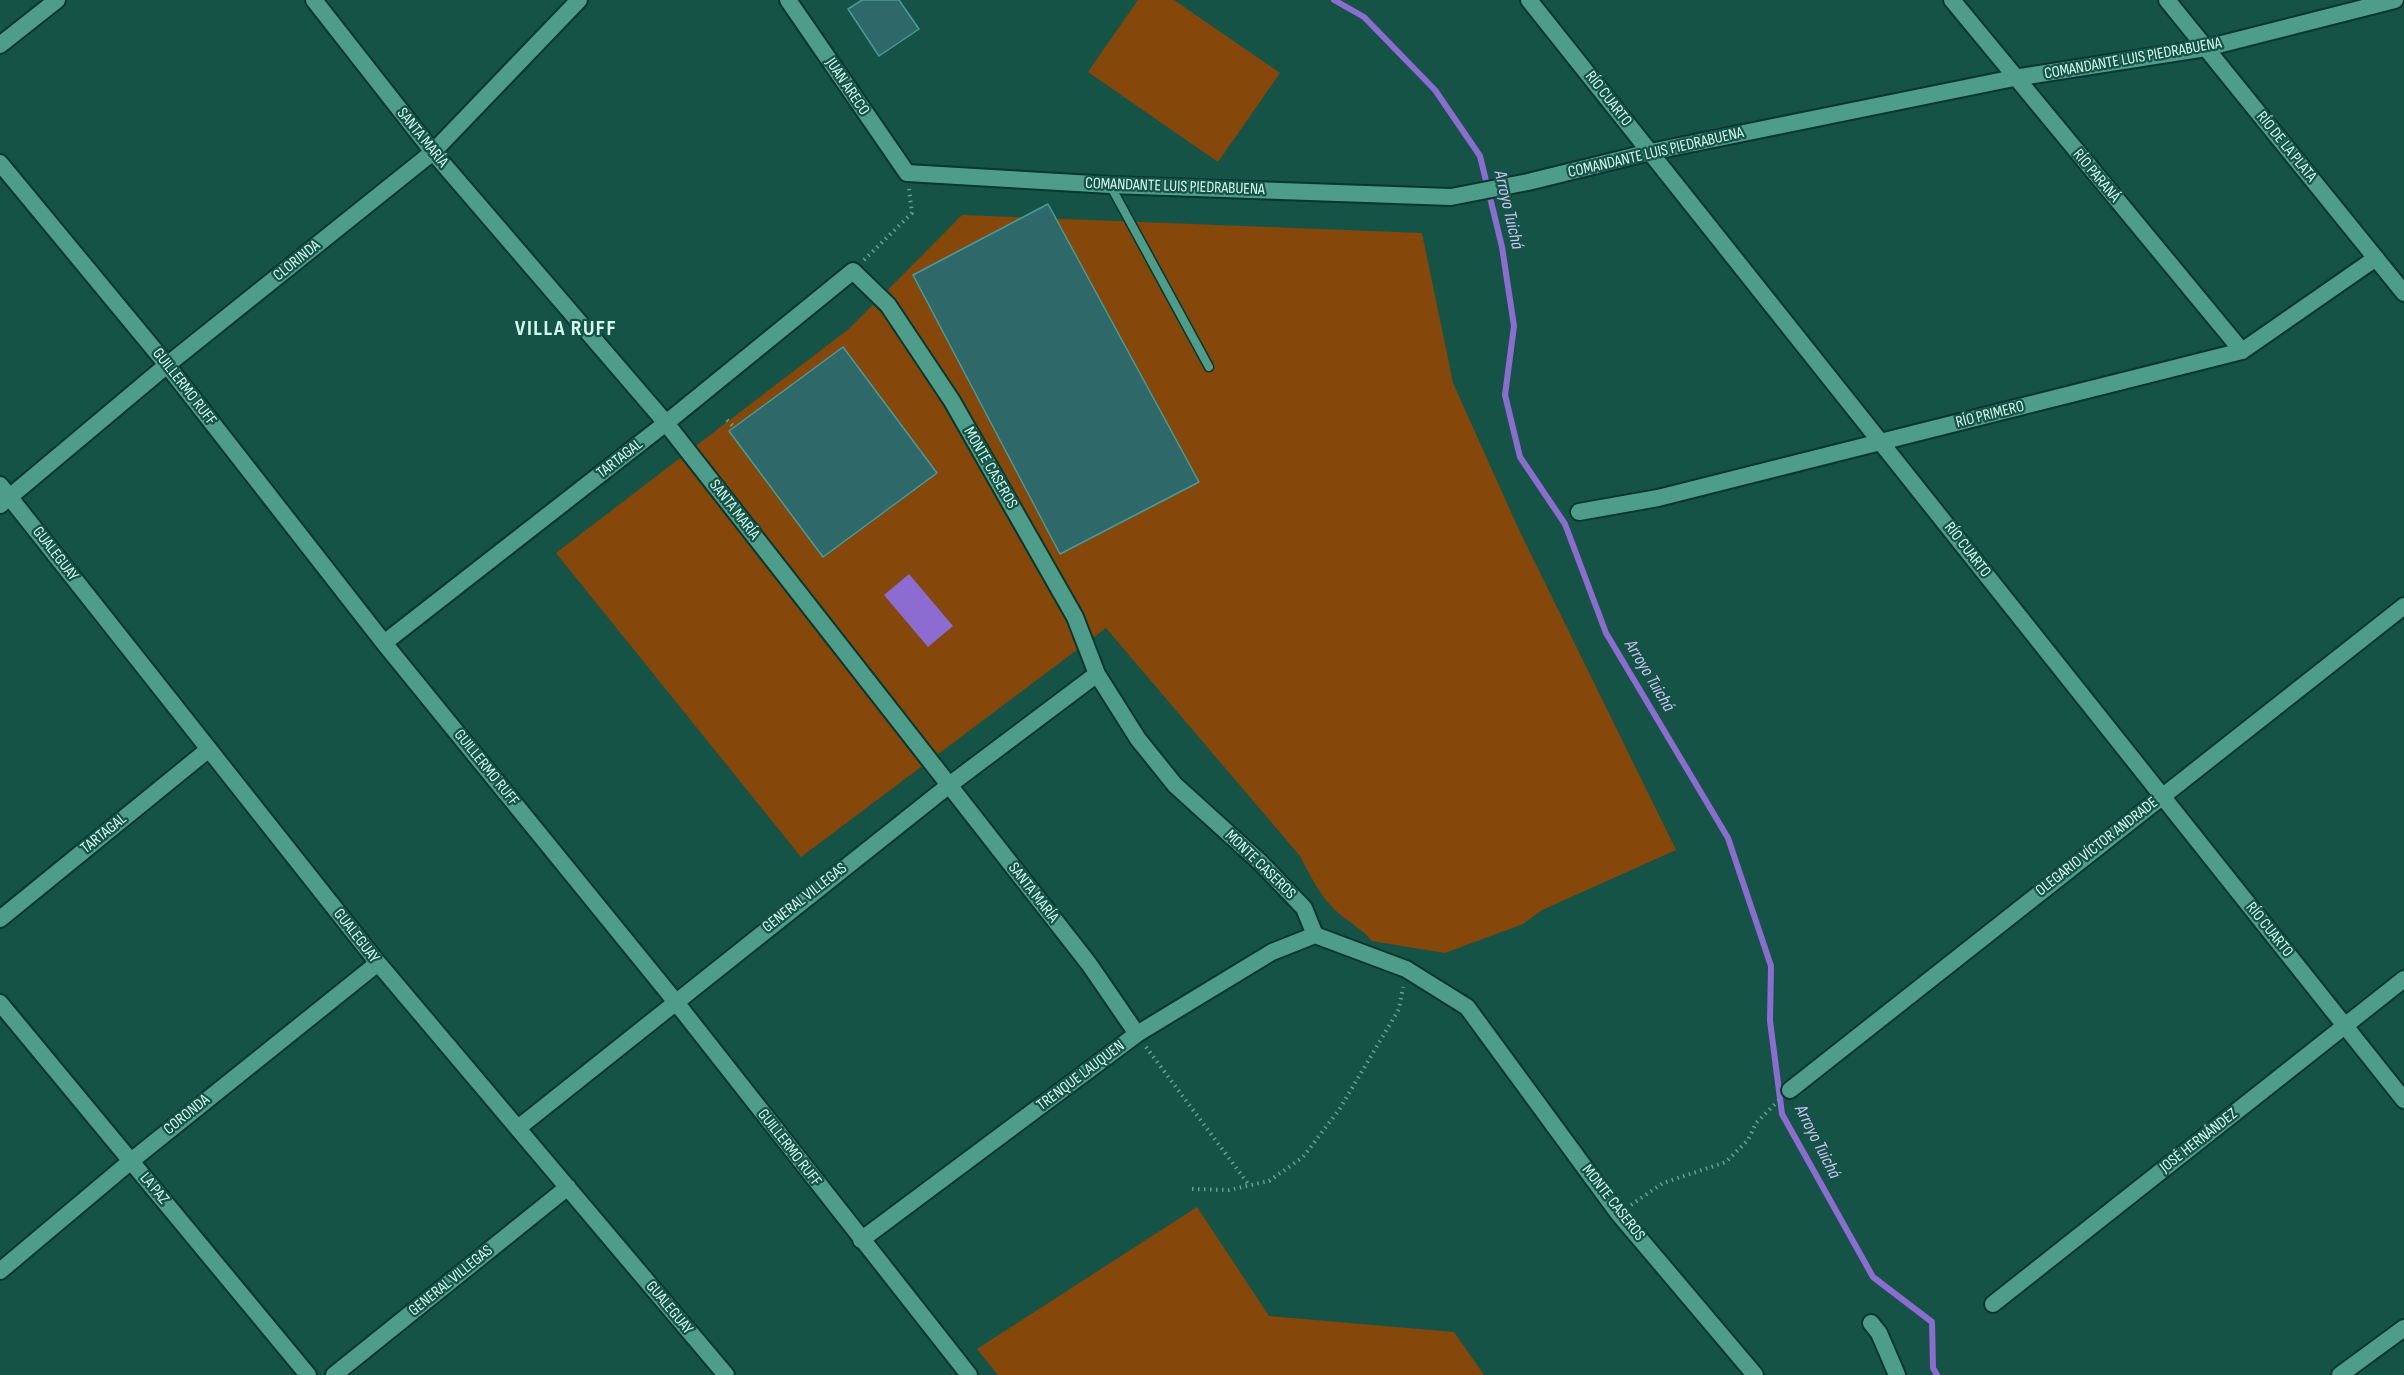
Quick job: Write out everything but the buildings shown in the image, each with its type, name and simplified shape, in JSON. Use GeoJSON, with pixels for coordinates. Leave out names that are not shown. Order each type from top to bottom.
{"type":"FeatureCollection","features":[{"type":"Feature","properties":{"kind":"street"},"geometry":{"type":"LineString","coordinates":[[0,45],[57,0]]}},
{"type":"Feature","properties":{"kind":"street","name":"SANTA MARÍA"},"geometry":{"type":"LineString","coordinates":[[314,0],[433,152],[666,423],[1089,964],[1137,1035]]}},
{"type":"Feature","properties":{"kind":"street","name":"CLORINDA"},"geometry":{"type":"LineString","coordinates":[[3,496],[433,152],[579,0]]}},
{"type":"Feature","properties":{"kind":"street","name":"JUAN ARECO"},"geometry":{"type":"LineString","coordinates":[[788,0],[907,173]]}},
{"type":"Feature","properties":{"kind":"street","name":"RÍO CUARTO"},"geometry":{"type":"LineString","coordinates":[[1529,0],[2404,1100]]}},
{"type":"Feature","properties":{"kind":"street","name":"RÍO PARANÁ"},"geometry":{"type":"LineString","coordinates":[[1952,0],[2014,78],[2242,351]]}},
{"type":"Feature","properties":{"kind":"street","name":"RÍO DE LA PLATA"},"geometry":{"type":"LineString","coordinates":[[2167,0],[2404,293]]}},
{"type":"Feature","properties":{"kind":"street","name":"COMANDANTE LUIS PIEDRABUENA"},"geometry":{"type":"LineString","coordinates":[[907,173],[1110,185],[1451,197],[1528,182],[1650,152],[2014,78],[2206,48],[2395,0]]}},
{"type":"Feature","properties":{"kind":"street","name":"GUILLERMO RUFF"},"geometry":{"type":"LineString","coordinates":[[0,163],[167,365],[384,643],[675,1001],[969,1375]]}},
{"type":"Feature","properties":{"kind":"street","name":"RÍO PRIMERO"},"geometry":{"type":"LineString","coordinates":[[1579,512],[1658,498],[2242,351],[2376,258]]}},
{"type":"Feature","properties":{"kind":"street","name":"TARTAGAL"},"geometry":{"type":"LineString","coordinates":[[384,643],[666,423],[853,271]]}},
{"type":"Feature","properties":{"kind":"street","name":"MONTE CASEROS"},"geometry":{"type":"LineString","coordinates":[[853,271],[888,305],[952,401],[1075,617],[1097,674],[1138,739],[1175,785],[1261,863],[1304,908],[1315,935],[1406,969],[1467,1007],[1618,1213],[1755,1375]]}},
{"type":"Feature","properties":{"kind":"street","name":"GUALEGUAY"},"geometry":{"type":"LineString","coordinates":[[3,496],[209,749],[378,963],[726,1375]]}},
{"type":"Feature","properties":{"kind":"street","name":"OLEGARIO VÍCTOR ANDRADE"},"geometry":{"type":"LineString","coordinates":[[1790,1090],[2404,606]]}},
{"type":"Feature","properties":{"kind":"street","name":"GENERAL VILLEGAS"},"geometry":{"type":"LineString","coordinates":[[518,1128],[948,786],[1097,674]]}},
{"type":"Feature","properties":{"kind":"street","name":"TARTAGAL"},"geometry":{"type":"LineString","coordinates":[[0,919],[209,749]]}},
{"type":"Feature","properties":{"kind":"street","name":"TRENQUE LAUQUEN"},"geometry":{"type":"LineString","coordinates":[[861,1240],[1137,1035],[1272,952],[1315,935]]}},
{"type":"Feature","properties":{"kind":"street","name":"CORONDA"},"geometry":{"type":"LineString","coordinates":[[0,1271],[130,1161],[378,963]]}},
{"type":"Feature","properties":{"kind":"street","name":"JOSÉ HERNÁNDEZ"},"geometry":{"type":"LineString","coordinates":[[1993,1304],[2404,979]]}},
{"type":"Feature","properties":{"kind":"street","name":"LA PAZ"},"geometry":{"type":"LineString","coordinates":[[0,1003],[308,1375]]}},
{"type":"Feature","properties":{"kind":"street","name":"GENERAL VILLEGAS"},"geometry":{"type":"LineString","coordinates":[[334,1375],[568,1187]]}},
{"type":"Feature","properties":{"kind":"street"},"geometry":{"type":"LineString","coordinates":[[1871,1323],[1879,1333],[1897,1375]]}},
{"type":"Feature","properties":{"kind":"street"},"geometry":{"type":"LineString","coordinates":[[2340,1375],[2404,1328]]}},
{"type":"Feature","properties":{"kind":"lane"},"geometry":{"type":"LineString","coordinates":[[1110,185],[1209,367]]}},
{"type":"Feature","properties":{"kind":"path"},"geometry":{"type":"LineString","coordinates":[[853,271],[912,213],[907,173]]}},
{"type":"Feature","properties":{"kind":"path"},"geometry":{"type":"LineString","coordinates":[[728,420],[734,428]]}},
{"type":"Feature","properties":{"kind":"path"},"geometry":{"type":"LineString","coordinates":[[1192,1189],[1229,1190],[1269,1181],[1303,1157],[1339,1110],[1399,1009],[1406,969]]}},
{"type":"Feature","properties":{"kind":"path"},"geometry":{"type":"LineString","coordinates":[[1137,1035],[1249,1185]]}},
{"type":"Feature","properties":{"kind":"path"},"geometry":{"type":"LineString","coordinates":[[1618,1213],[1663,1183],[1726,1162],[1748,1140],[1756,1123],[1766,1113]]}},
{"type":"Feature","properties":{"kind":"shaded area"},"geometry":{"type":"Polygon","coordinates":[[[1138,0],[1174,0],[1280,73],[1218,162],[1088,72],[1138,0]]]}},
{"type":"Feature","properties":{"kind":"shaded area"},"geometry":{"type":"Polygon","coordinates":[[[962,215],[1422,233],[1453,383],[1519,530],[1676,850],[1542,910],[1523,924],[1445,953],[1372,941],[1330,905],[1300,856],[1106,628],[801,857],[556,553],[850,328],[962,215]]]}},
{"type":"Feature","properties":{"kind":"shaded area"},"geometry":{"type":"Polygon","coordinates":[[[909,574],[953,626],[928,647],[884,595],[909,574]]]}},
{"type":"Feature","properties":{"kind":"shaded area"},"geometry":{"type":"Polygon","coordinates":[[[1197,1207],[1269,1316],[1454,1332],[1484,1375],[998,1375],[977,1349],[1197,1207]]]}},
{"type":"Feature","properties":{"kind":"waterway","name":"Arroyo Tuichá"},"geometry":{"type":"LineString","coordinates":[[1334,0],[1364,17],[1435,90],[1480,156],[1502,247],[1514,326],[1505,395],[1520,457],[1565,524],[1606,633],[1728,838],[1771,966],[1770,1021],[1782,1114],[1873,1277],[1932,1322],[1933,1368],[1937,1375]]}},
{"type":"Feature","properties":{"kind":"district","name":"VILLA RUFF"},"geometry":{"type":"Point","coordinates":[566,329]}}]}
